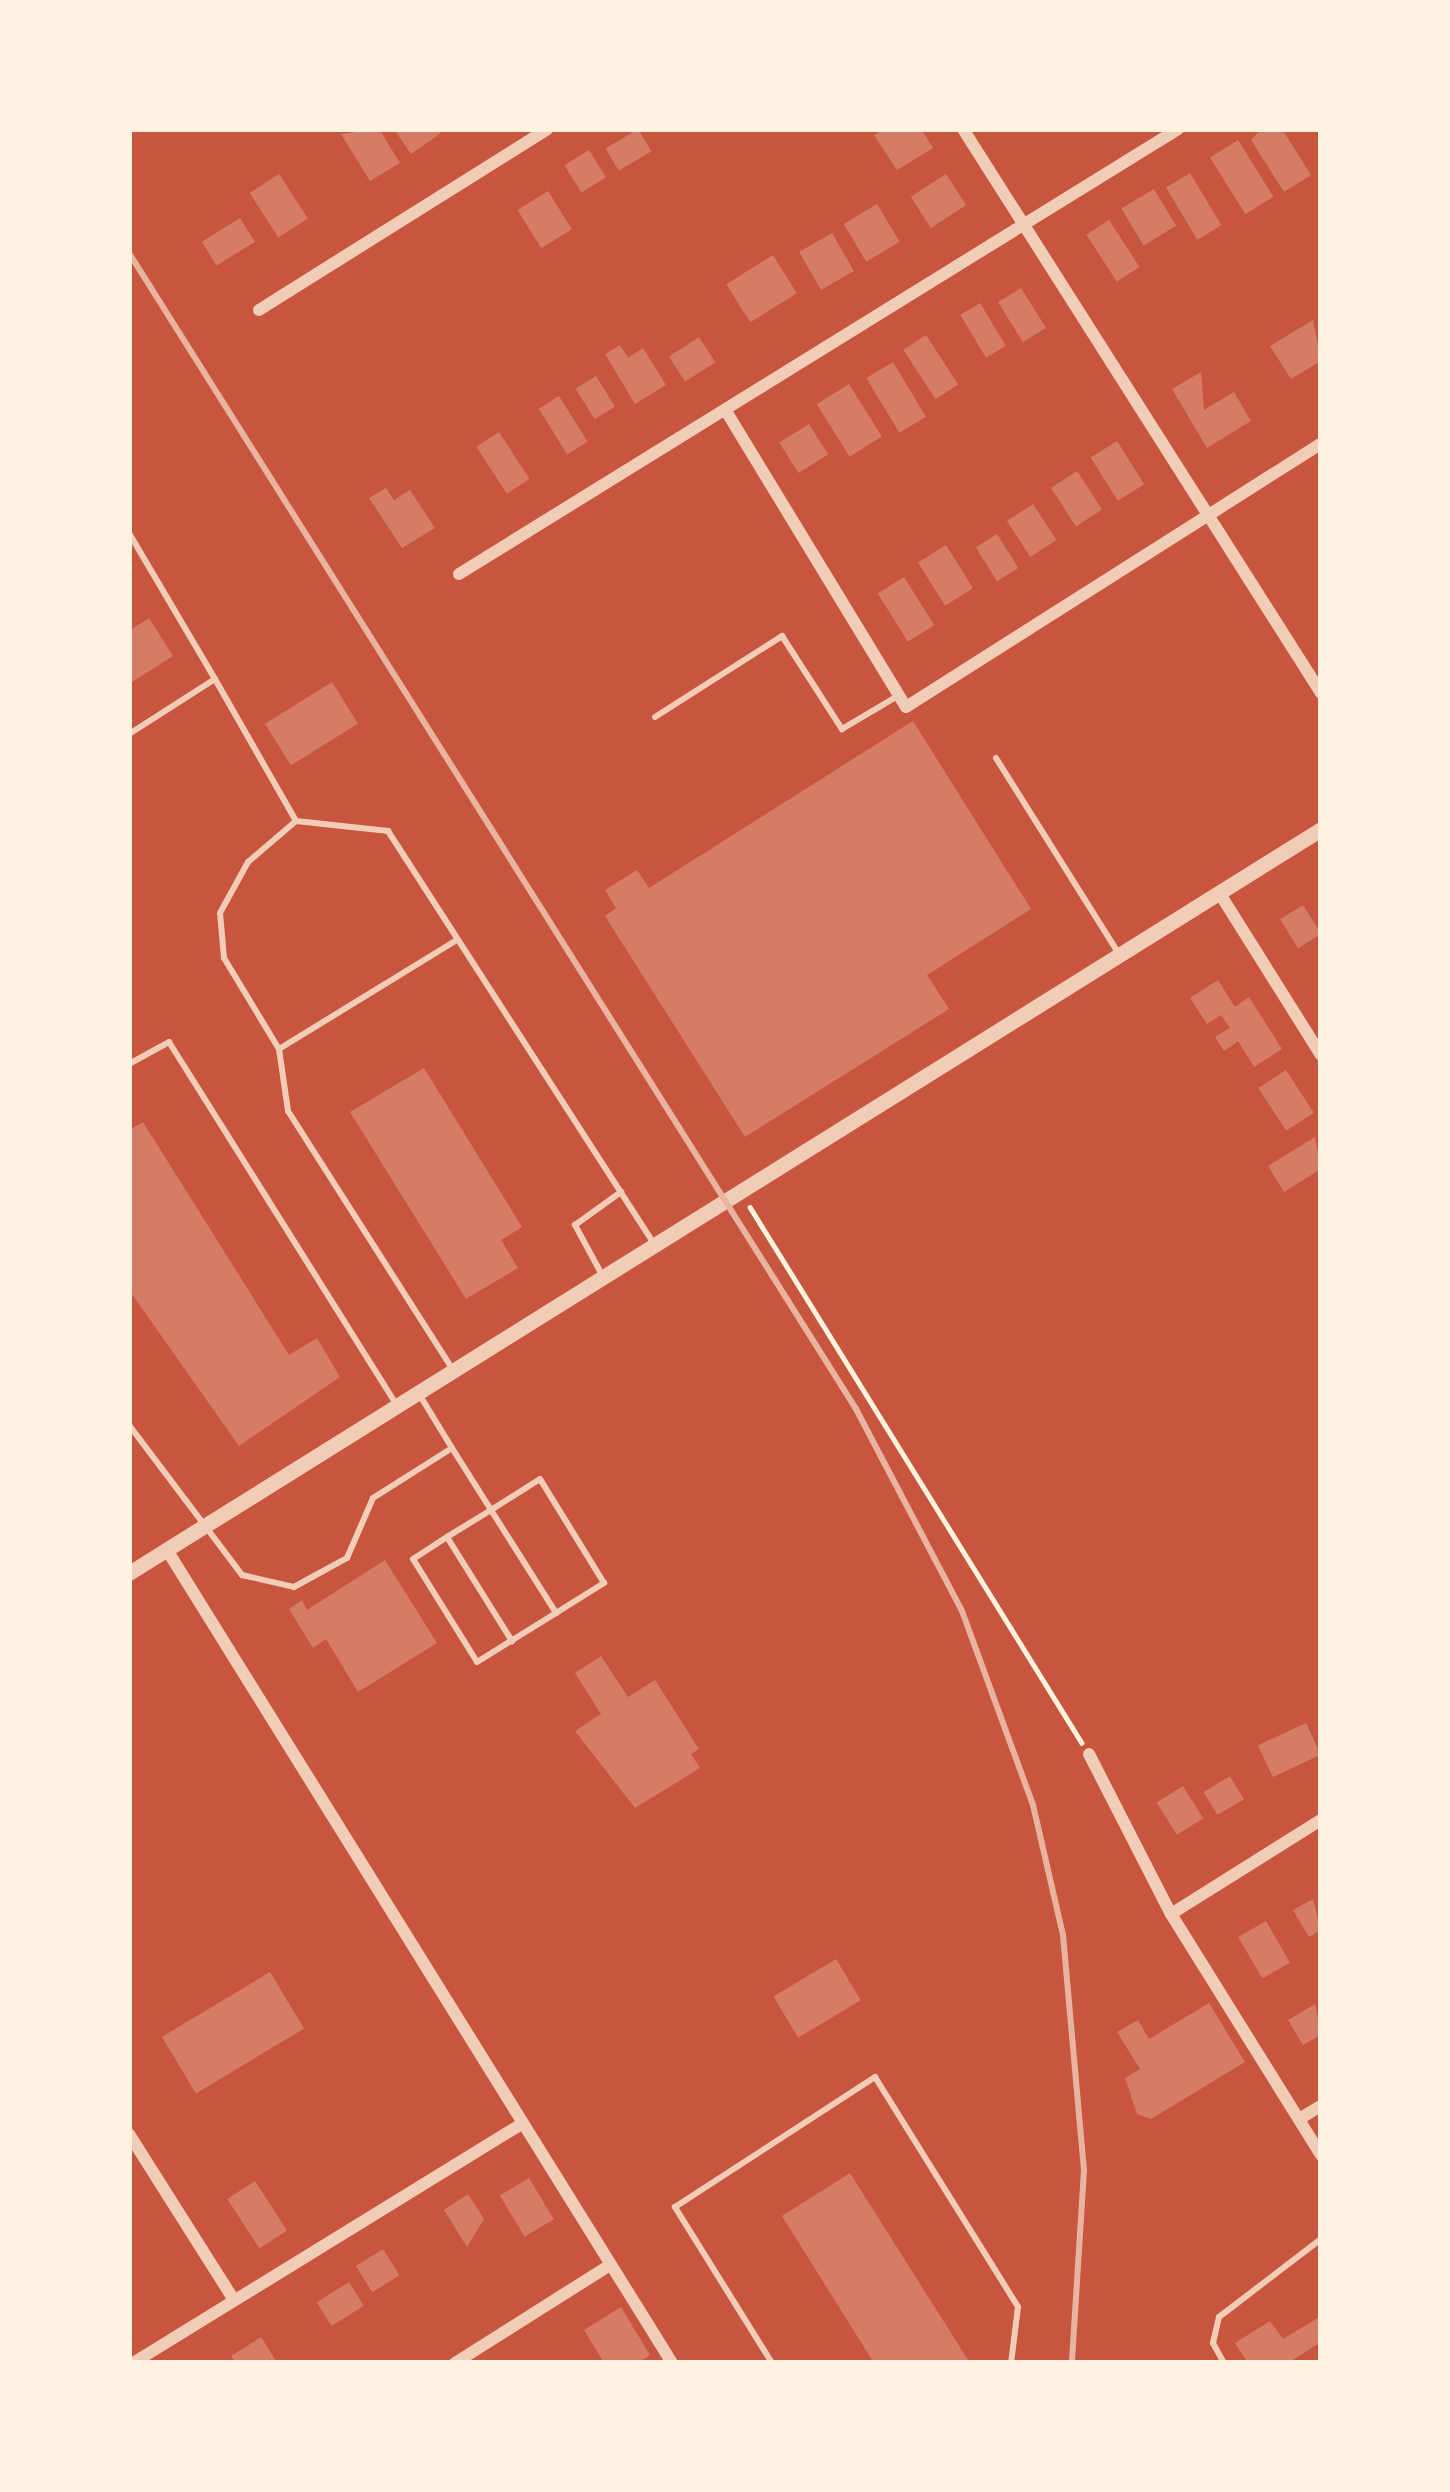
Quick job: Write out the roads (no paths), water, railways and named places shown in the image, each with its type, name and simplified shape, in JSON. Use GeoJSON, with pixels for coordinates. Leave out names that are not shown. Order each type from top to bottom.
{"type":"FeatureCollection","features":[{"type":"Feature","properties":{"kind":"street"},"geometry":{"type":"LineString","coordinates":[[259,310],[548,129]]}},
{"type":"Feature","properties":{"kind":"street"},"geometry":{"type":"LineString","coordinates":[[963,129],[1203,520],[1321,693]]}},
{"type":"Feature","properties":{"kind":"street"},"geometry":{"type":"LineString","coordinates":[[460,574],[1178,129]]}},
{"type":"Feature","properties":{"kind":"street"},"geometry":{"type":"LineString","coordinates":[[726,410],[902,701],[1321,444]]}},
{"type":"Feature","properties":{"kind":"street"},"geometry":{"type":"LineString","coordinates":[[129,1573],[652,1240],[1120,957],[1321,829]]}},
{"type":"Feature","properties":{"kind":"street"},"geometry":{"type":"LineString","coordinates":[[1220,894],[1321,1055]]}},
{"type":"Feature","properties":{"kind":"street"},"geometry":{"type":"LineString","coordinates":[[167,1550],[672,2363]]}},
{"type":"Feature","properties":{"kind":"street"},"geometry":{"type":"LineString","coordinates":[[1089,1754],[1171,1914],[1321,2155]]}},
{"type":"Feature","properties":{"kind":"street"},"geometry":{"type":"LineString","coordinates":[[1171,1914],[1321,1820]]}},
{"type":"Feature","properties":{"kind":"street"},"geometry":{"type":"LineString","coordinates":[[1299,2120],[1321,2106]]}},
{"type":"Feature","properties":{"kind":"street"},"geometry":{"type":"LineString","coordinates":[[133,2363],[522,2124]]}},
{"type":"Feature","properties":{"kind":"street"},"geometry":{"type":"LineString","coordinates":[[129,2134],[234,2300]]}},
{"type":"Feature","properties":{"kind":"street"},"geometry":{"type":"LineString","coordinates":[[455,2363],[610,2265]]}},
{"type":"Feature","properties":{"kind":"lane"},"geometry":{"type":"LineString","coordinates":[[129,533],[296,821]]}},
{"type":"Feature","properties":{"kind":"lane"},"geometry":{"type":"LineString","coordinates":[[655,717],[782,636],[842,728],[902,701]]}},
{"type":"Feature","properties":{"kind":"lane"},"geometry":{"type":"LineString","coordinates":[[129,734],[215,679]]}},
{"type":"Feature","properties":{"kind":"lane"},"geometry":{"type":"LineString","coordinates":[[996,758],[1120,957]]}},
{"type":"Feature","properties":{"kind":"lane"},"geometry":{"type":"LineString","coordinates":[[452,1368],[288,1111],[279,1049],[224,958],[220,913],[248,862],[296,821],[388,831],[652,1240]]}},
{"type":"Feature","properties":{"kind":"lane"},"geometry":{"type":"LineString","coordinates":[[279,1049],[457,940]]}},
{"type":"Feature","properties":{"kind":"lane"},"geometry":{"type":"LineString","coordinates":[[129,1064],[169,1042],[396,1404]]}},
{"type":"Feature","properties":{"kind":"lane"},"geometry":{"type":"LineString","coordinates":[[601,1274],[575,1225],[621,1192]]}},
{"type":"Feature","properties":{"kind":"lane"},"geometry":{"type":"LineString","coordinates":[[417,1391],[556,1613]]}},
{"type":"Feature","properties":{"kind":"lane"},"geometry":{"type":"LineString","coordinates":[[129,1425],[242,1575],[294,1587],[347,1558],[373,1498],[452,1448]]}},
{"type":"Feature","properties":{"kind":"lane"},"geometry":{"type":"LineString","coordinates":[[540,1479],[604,1583],[477,1662],[413,1558],[447,1537],[540,1479]]}},
{"type":"Feature","properties":{"kind":"lane"},"geometry":{"type":"LineString","coordinates":[[447,1537],[512,1641]]}},
{"type":"Feature","properties":{"kind":"lane"},"geometry":{"type":"LineString","coordinates":[[772,2363],[675,2207],[875,2077],[1018,2307],[1011,2363]]}},
{"type":"Feature","properties":{"kind":"lane"},"geometry":{"type":"LineString","coordinates":[[1224,2363],[1219,2317],[1321,2239]]}},
{"type":"Feature","properties":{"kind":"railway"},"geometry":{"type":"LineString","coordinates":[[129,253],[856,1409],[962,1611],[1033,1805],[1063,1935],[1084,2170],[1072,2363]]}}]}
